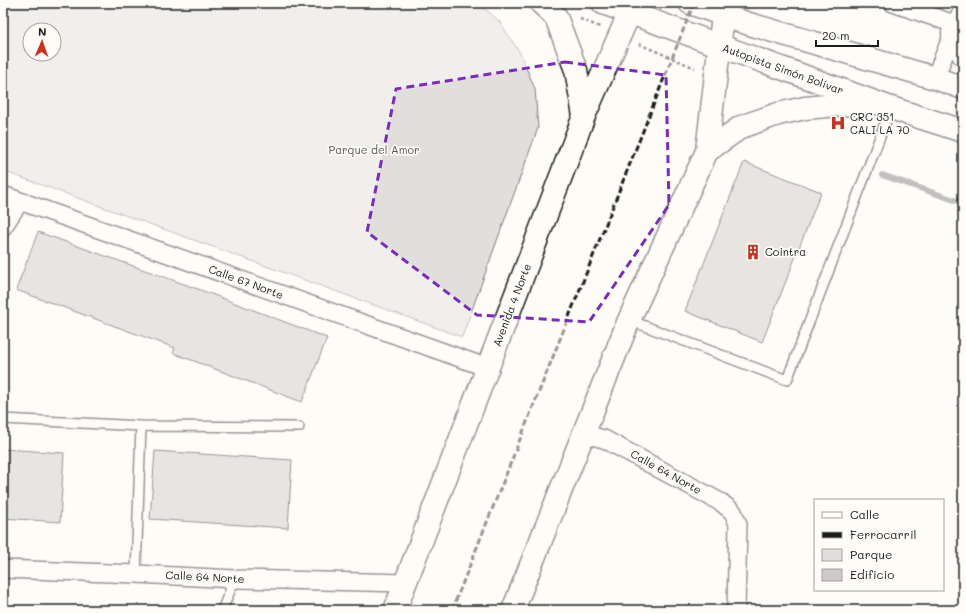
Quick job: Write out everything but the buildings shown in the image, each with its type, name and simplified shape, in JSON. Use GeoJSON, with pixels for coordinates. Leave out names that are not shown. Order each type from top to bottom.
{"type":"FeatureCollection","features":[{"type":"Feature","properties":{"kind":"main road"},"geometry":{"type":"LineString","coordinates":[[541,3],[556,17],[576,70],[584,116]]}},
{"type":"Feature","properties":{"kind":"main road","name":"Autopista Simón Bolívar"},"geometry":{"type":"LineString","coordinates":[[603,3],[632,8],[720,46],[891,108],[963,131]]}},
{"type":"Feature","properties":{"kind":"main road"},"geometry":{"type":"LineString","coordinates":[[690,3],[723,15],[935,78],[963,88]]}},
{"type":"Feature","properties":{"kind":"main road","name":"Avenida 4 Norte"},"geometry":{"type":"LineString","coordinates":[[395,610],[584,116],[632,8]]}},
{"type":"Feature","properties":{"kind":"main road"},"geometry":{"type":"LineString","coordinates":[[513,610],[629,320],[707,151],[723,15]]}},
{"type":"Feature","properties":{"kind":"main road"},"geometry":{"type":"LineString","coordinates":[[957,28],[963,54]]}},
{"type":"Feature","properties":{"kind":"main road"},"geometry":{"type":"LineString","coordinates":[[707,151],[741,127],[778,114],[805,108],[859,103],[891,108]]}},
{"type":"Feature","properties":{"kind":"street"},"geometry":{"type":"LineString","coordinates":[[894,3],[957,28]]}},
{"type":"Feature","properties":{"kind":"street"},"geometry":{"type":"LineString","coordinates":[[935,78],[957,28],[963,8]]}},
{"type":"Feature","properties":{"kind":"street","name":"Calle 67 Norte"},"geometry":{"type":"LineString","coordinates":[[3,195],[488,368]]}},
{"type":"Feature","properties":{"kind":"street"},"geometry":{"type":"LineString","coordinates":[[3,227],[20,201]]}},
{"type":"Feature","properties":{"kind":"street","name":"Calle 64 Norte"},"geometry":{"type":"LineString","coordinates":[[584,434],[604,439],[722,503],[733,512],[738,524],[736,610]]}},
{"type":"Feature","properties":{"kind":"street","name":"Calle 64 Norte"},"geometry":{"type":"LineString","coordinates":[[3,569],[136,574],[235,580],[406,583]]}},
{"type":"Feature","properties":{"kind":"lane"},"geometry":{"type":"LineString","coordinates":[[629,320],[787,380],[891,108]]}},
{"type":"Feature","properties":{"kind":"lane"},"geometry":{"type":"LineString","coordinates":[[3,419],[141,426],[299,427]]}},
{"type":"Feature","properties":{"kind":"lane"},"geometry":{"type":"LineString","coordinates":[[136,574],[141,426]]}},
{"type":"Feature","properties":{"kind":"lane"},"geometry":{"type":"LineString","coordinates":[[222,610],[235,580]]}},
{"type":"Feature","properties":{"kind":"path"},"geometry":{"type":"LineString","coordinates":[[577,18],[606,30]]}},
{"type":"Feature","properties":{"kind":"path"},"geometry":{"type":"LineString","coordinates":[[639,44],[700,71]]}},
{"type":"Feature","properties":{"kind":"highlighted area"},"geometry":{"type":"Polygon","coordinates":[[[565,62],[666,75],[669,205],[589,322],[477,315],[367,232],[396,89],[565,62]]]}},
{"type":"Feature","properties":{"kind":"green space","name":"Parque del Amor"},"geometry":{"type":"Polygon","coordinates":[[[3,3],[478,3],[499,21],[520,53],[535,89],[538,128],[462,337],[3,171],[3,3]]]}},
{"type":"Feature","properties":{"kind":"waterway"},"geometry":{"type":"LineString","coordinates":[[882,175],[963,203]]}},
{"type":"Feature","properties":{"kind":"railway"},"geometry":{"type":"LineString","coordinates":[[452,610],[694,3]]}},
{"type":"Feature","properties":{"kind":"place","name":"CRC 351 CALI LA 70"},"geometry":{"type":"Point","coordinates":[838,123]}},
{"type":"Feature","properties":{"kind":"place","name":"Cointra"},"geometry":{"type":"Point","coordinates":[753,252]}}]}
